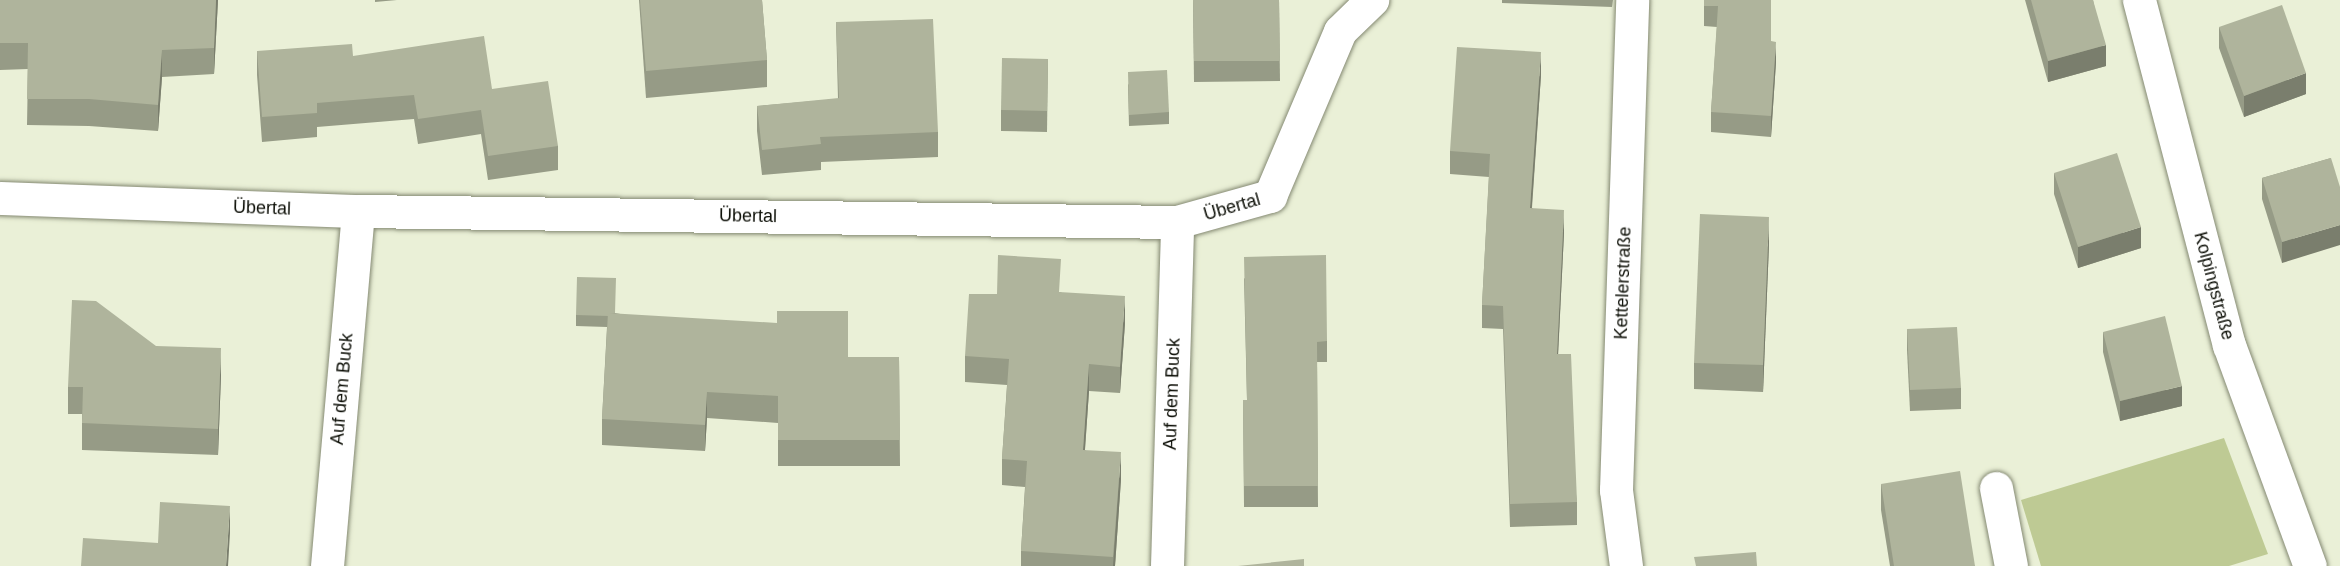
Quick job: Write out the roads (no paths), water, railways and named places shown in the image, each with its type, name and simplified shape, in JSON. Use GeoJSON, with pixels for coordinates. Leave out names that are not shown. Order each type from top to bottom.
{"type":"FeatureCollection","features":[{"type":"Feature","properties":{"kind":"street","name":"Übertal"},"geometry":{"type":"LineString","coordinates":[[0,198],[358,211],[1177,222],[1270,196],[1340,31],[1371,0]]}},
{"type":"Feature","properties":{"kind":"street","name":"Kettelerstraße"},"geometry":{"type":"LineString","coordinates":[[1626,566],[1616,490],[1632,0]]}},
{"type":"Feature","properties":{"kind":"street","name":"Kolpingstraße"},"geometry":{"type":"LineString","coordinates":[[2139,0],[2229,345],[2310,566]]}},
{"type":"Feature","properties":{"kind":"street","name":"Auf dem Buck"},"geometry":{"type":"LineString","coordinates":[[327,566],[358,211]]}},
{"type":"Feature","properties":{"kind":"street","name":"Auf dem Buck"},"geometry":{"type":"LineString","coordinates":[[1167,566],[1177,222]]}},
{"type":"Feature","properties":{"kind":"street"},"geometry":{"type":"LineString","coordinates":[[1995,488],[2011,566]]}}]}
